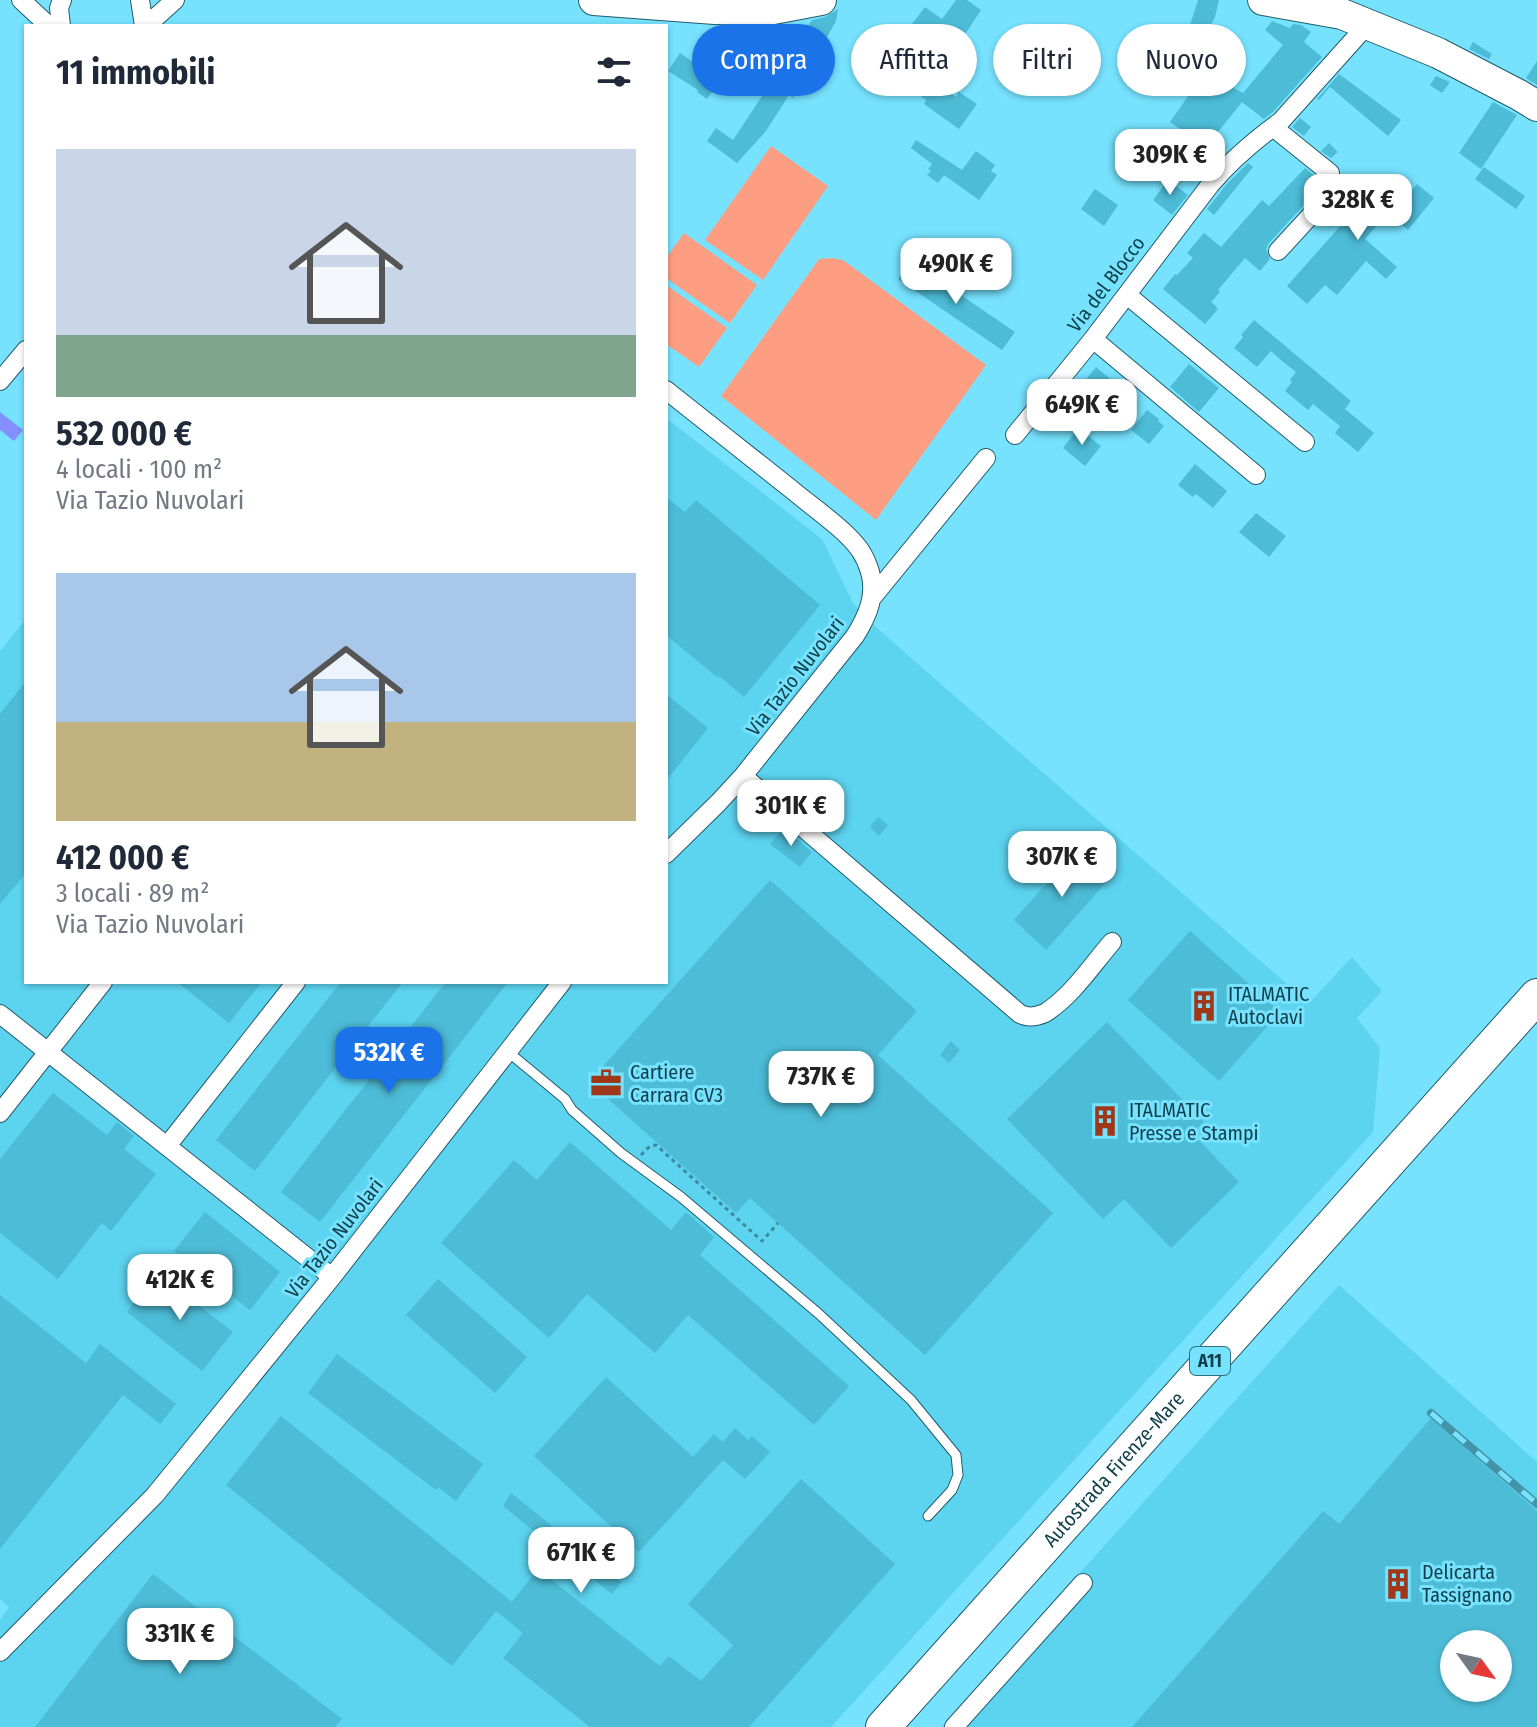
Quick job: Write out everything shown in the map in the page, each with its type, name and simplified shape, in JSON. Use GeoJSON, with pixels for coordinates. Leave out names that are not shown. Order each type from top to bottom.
{"type":"FeatureCollection","features":[{"type":"Feature","properties":{"kind":"highway","name":"Autostrada Firenze-Mare"},"geometry":{"type":"LineString","coordinates":[[883,1727],[1537,996]]}},
{"type":"Feature","properties":{"kind":"highway","name":"Autostrada Firenze-Mare"},"geometry":{"type":"LineString","coordinates":[[911,1727],[1537,1028]]}},
{"type":"Feature","properties":{"kind":"main road"},"geometry":{"type":"LineString","coordinates":[[594,0],[768,10],[821,0]]}},
{"type":"Feature","properties":{"kind":"main road"},"geometry":{"type":"LineString","coordinates":[[1263,0],[1353,13],[1438,53],[1537,106]]}},
{"type":"Feature","properties":{"kind":"street"},"geometry":{"type":"LineString","coordinates":[[21,0],[47,24]]}},
{"type":"Feature","properties":{"kind":"street"},"geometry":{"type":"LineString","coordinates":[[61,24],[59,8],[62,0]]}},
{"type":"Feature","properties":{"kind":"street"},"geometry":{"type":"LineString","coordinates":[[140,0],[145,24]]}},
{"type":"Feature","properties":{"kind":"street"},"geometry":{"type":"LineString","coordinates":[[147,24],[175,0]]}},
{"type":"Feature","properties":{"kind":"street","name":"Via del Blocco"},"geometry":{"type":"LineString","coordinates":[[1015,435],[1093,339],[1210,185],[1230,162],[1281,121],[1353,13]]}},
{"type":"Feature","properties":{"kind":"street"},"geometry":{"type":"LineString","coordinates":[[1273,127],[1330,173],[1331,186],[1323,202],[1278,251]]}},
{"type":"Feature","properties":{"kind":"street"},"geometry":{"type":"LineString","coordinates":[[1127,295],[1305,442]]}},
{"type":"Feature","properties":{"kind":"street"},"geometry":{"type":"LineString","coordinates":[[1093,339],[1256,475]]}},
{"type":"Feature","properties":{"kind":"street"},"geometry":{"type":"LineString","coordinates":[[0,381],[24,352]]}},
{"type":"Feature","properties":{"kind":"street"},"geometry":{"type":"LineString","coordinates":[[668,392],[849,538],[860,550],[869,569],[871,599]]}},
{"type":"Feature","properties":{"kind":"street","name":"Via Tazio Nuvolari"},"geometry":{"type":"LineString","coordinates":[[668,852],[743,776],[855,636],[871,599],[986,458]]}},
{"type":"Feature","properties":{"kind":"street"},"geometry":{"type":"LineString","coordinates":[[743,776],[1020,1014],[1036,1016],[1067,995],[1112,942]]}},
{"type":"Feature","properties":{"kind":"street"},"geometry":{"type":"LineString","coordinates":[[0,1113],[101,984]]}},
{"type":"Feature","properties":{"kind":"street"},"geometry":{"type":"LineString","coordinates":[[167,1146],[294,984]]}},
{"type":"Feature","properties":{"kind":"street","name":"Via Tazio Nuvolari"},"geometry":{"type":"LineString","coordinates":[[0,1652],[155,1495],[332,1277],[560,984]]}},
{"type":"Feature","properties":{"kind":"street"},"geometry":{"type":"LineString","coordinates":[[0,1014],[332,1277]]}},
{"type":"Feature","properties":{"kind":"street"},"geometry":{"type":"LineString","coordinates":[[954,1727],[1083,1583]]}},
{"type":"Feature","properties":{"kind":"lane"},"geometry":{"type":"LineString","coordinates":[[507,1051],[565,1099],[572,1110],[621,1153],[681,1197],[809,1306],[911,1400],[956,1455],[958,1475],[952,1490],[928,1516]]}},
{"type":"Feature","properties":{"kind":"shaded area"},"geometry":{"type":"Polygon","coordinates":[[[771,146],[828,186],[763,280],[705,240],[771,146]]]}},
{"type":"Feature","properties":{"kind":"shaded area"},"geometry":{"type":"Polygon","coordinates":[[[684,233],[757,285],[730,323],[668,279],[668,255],[684,233]]]}},
{"type":"Feature","properties":{"kind":"shaded area"},"geometry":{"type":"Polygon","coordinates":[[[819,259],[843,260],[986,365],[876,520],[721,396],[819,259]]]}},
{"type":"Feature","properties":{"kind":"shaded area"},"geometry":{"type":"Polygon","coordinates":[[[668,286],[727,328],[699,367],[668,345],[668,286]]]}},
{"type":"Feature","properties":{"kind":"shaded area"},"geometry":{"type":"Polygon","coordinates":[[[668,420],[822,539],[853,603],[876,627],[1309,1003],[1352,957],[1382,991],[1357,1018],[1380,1048],[1373,1132],[831,1727],[0,1727],[0,1620],[9,1607],[0,1599],[0,651],[24,621],[24,984],[668,984],[668,420]]]}},
{"type":"Feature","properties":{"kind":"shaded area"},"geometry":{"type":"Polygon","coordinates":[[[1339,1285],[1537,1462],[1537,1727],[941,1727],[1339,1285]]]}},
{"type":"Feature","properties":{"kind":"water"},"geometry":{"type":"Polygon","coordinates":[[[0,412],[23,430],[14,441],[0,430],[0,412]]]}},
{"type":"Feature","properties":{"kind":"building"},"geometry":{"type":"Polygon","coordinates":[[[956,0],[967,0],[981,10],[972,24],[912,24],[925,7],[942,19],[956,0]]]}},
{"type":"Feature","properties":{"kind":"building"},"geometry":{"type":"Polygon","coordinates":[[[1198,0],[1219,0],[1212,24],[1190,24],[1198,0]]]}},
{"type":"Feature","properties":{"kind":"building"},"geometry":{"type":"Polygon","coordinates":[[[838,9],[834,24],[809,24],[812,20],[838,9]]]}},
{"type":"Feature","properties":{"kind":"building"},"geometry":{"type":"Polygon","coordinates":[[[1272,21],[1290,28],[1293,24],[1301,25],[1311,32],[1304,42],[1322,57],[1273,112],[1264,119],[1242,102],[1185,173],[1170,162],[1190,136],[1170,122],[1188,96],[1246,96],[1246,89],[1283,45],[1265,30],[1272,21]]]}},
{"type":"Feature","properties":{"kind":"building"},"geometry":{"type":"Polygon","coordinates":[[[1473,42],[1492,54],[1489,59],[1469,49],[1473,42]]]}},
{"type":"Feature","properties":{"kind":"building"},"geometry":{"type":"Polygon","coordinates":[[[680,53],[692,61],[692,86],[668,71],[680,53]]]}},
{"type":"Feature","properties":{"kind":"building"},"geometry":{"type":"Polygon","coordinates":[[[1537,61],[1537,85],[1526,78],[1537,61]]]}},
{"type":"Feature","properties":{"kind":"building"},"geometry":{"type":"Polygon","coordinates":[[[1339,74],[1401,120],[1388,136],[1330,87],[1317,99],[1339,74]]]}},
{"type":"Feature","properties":{"kind":"building"},"geometry":{"type":"Polygon","coordinates":[[[1436,76],[1450,82],[1442,93],[1430,85],[1436,76]]]}},
{"type":"Feature","properties":{"kind":"building"},"geometry":{"type":"Polygon","coordinates":[[[762,96],[788,96],[766,131],[737,163],[707,141],[716,128],[733,140],[762,96]]]}},
{"type":"Feature","properties":{"kind":"building"},"geometry":{"type":"Polygon","coordinates":[[[920,96],[965,96],[977,104],[959,129],[924,104],[926,100],[920,96]]]}},
{"type":"Feature","properties":{"kind":"building"},"geometry":{"type":"Polygon","coordinates":[[[1493,102],[1517,115],[1481,169],[1459,153],[1493,102]]]}},
{"type":"Feature","properties":{"kind":"building"},"geometry":{"type":"Polygon","coordinates":[[[1300,118],[1311,127],[1304,136],[1292,127],[1300,118]]]}},
{"type":"Feature","properties":{"kind":"building"},"geometry":{"type":"Polygon","coordinates":[[[916,140],[962,170],[976,151],[995,165],[991,171],[997,175],[979,200],[944,175],[938,183],[927,175],[932,164],[911,148],[916,140]]]}},
{"type":"Feature","properties":{"kind":"building"},"geometry":{"type":"Polygon","coordinates":[[[1329,143],[1338,152],[1331,158],[1321,151],[1329,143]]]}},
{"type":"Feature","properties":{"kind":"building"},"geometry":{"type":"Polygon","coordinates":[[[1248,163],[1253,167],[1214,215],[1207,209],[1248,163]]]}},
{"type":"Feature","properties":{"kind":"building"},"geometry":{"type":"Polygon","coordinates":[[[1484,167],[1525,196],[1516,209],[1475,179],[1484,167]]]}},
{"type":"Feature","properties":{"kind":"building"},"geometry":{"type":"Polygon","coordinates":[[[1305,168],[1318,179],[1319,184],[1313,195],[1269,243],[1266,249],[1270,259],[1260,271],[1245,258],[1218,290],[1220,292],[1211,302],[1218,309],[1205,324],[1163,289],[1193,258],[1187,253],[1204,233],[1221,247],[1262,200],[1269,206],[1305,168]]]}},
{"type":"Feature","properties":{"kind":"building"},"geometry":{"type":"Polygon","coordinates":[[[1168,180],[1188,195],[1172,215],[1153,200],[1168,180]]]}},
{"type":"Feature","properties":{"kind":"building"},"geometry":{"type":"Polygon","coordinates":[[[1381,181],[1404,199],[1417,184],[1434,198],[1408,230],[1388,213],[1365,239],[1397,267],[1386,279],[1366,261],[1337,295],[1325,285],[1307,304],[1287,286],[1381,181]]]}},
{"type":"Feature","properties":{"kind":"building"},"geometry":{"type":"Polygon","coordinates":[[[1095,189],[1118,205],[1104,226],[1081,209],[1095,189]]]}},
{"type":"Feature","properties":{"kind":"building"},"geometry":{"type":"Polygon","coordinates":[[[911,261],[1015,332],[1002,350],[898,279],[911,261]]]}},
{"type":"Feature","properties":{"kind":"building"},"geometry":{"type":"Polygon","coordinates":[[[1254,320],[1351,401],[1345,409],[1374,433],[1358,452],[1335,433],[1340,426],[1313,404],[1308,410],[1285,391],[1296,372],[1271,351],[1257,367],[1234,348],[1254,320]]]}},
{"type":"Feature","properties":{"kind":"building"},"geometry":{"type":"Polygon","coordinates":[[[1189,364],[1219,388],[1199,412],[1170,387],[1189,364]]]}},
{"type":"Feature","properties":{"kind":"building"},"geometry":{"type":"Polygon","coordinates":[[[1096,367],[1127,393],[1127,398],[1112,415],[1079,388],[1096,367]]]}},
{"type":"Feature","properties":{"kind":"building"},"geometry":{"type":"Polygon","coordinates":[[[1147,410],[1164,426],[1149,444],[1131,430],[1147,410]]]}},
{"type":"Feature","properties":{"kind":"building"},"geometry":{"type":"Polygon","coordinates":[[[1078,428],[1101,446],[1085,466],[1063,448],[1078,428]]]}},
{"type":"Feature","properties":{"kind":"building"},"geometry":{"type":"Polygon","coordinates":[[[1195,464],[1227,491],[1213,508],[1178,485],[1195,464]]]}},
{"type":"Feature","properties":{"kind":"building"},"geometry":{"type":"Polygon","coordinates":[[[668,499],[685,512],[696,500],[820,605],[744,697],[668,637],[668,499]]]}},
{"type":"Feature","properties":{"kind":"building"},"geometry":{"type":"Polygon","coordinates":[[[1256,513],[1286,536],[1269,557],[1239,532],[1256,513]]]}},
{"type":"Feature","properties":{"kind":"building"},"geometry":{"type":"Polygon","coordinates":[[[24,684],[24,875],[0,904],[0,714],[24,684]]]}},
{"type":"Feature","properties":{"kind":"building"},"geometry":{"type":"Polygon","coordinates":[[[668,696],[708,728],[668,778],[668,696]]]}},
{"type":"Feature","properties":{"kind":"building"},"geometry":{"type":"Polygon","coordinates":[[[878,817],[888,825],[879,836],[870,827],[878,817]]]}},
{"type":"Feature","properties":{"kind":"building"},"geometry":{"type":"Polygon","coordinates":[[[784,828],[812,852],[800,867],[770,844],[784,828]]]}},
{"type":"Feature","properties":{"kind":"building"},"geometry":{"type":"Polygon","coordinates":[[[1077,849],[1110,878],[1046,950],[1014,920],[1077,849]]]}},
{"type":"Feature","properties":{"kind":"building"},"geometry":{"type":"Polygon","coordinates":[[[770,880],[917,1011],[878,1055],[1053,1213],[925,1355],[750,1198],[736,1213],[589,1082],[770,880]]]}},
{"type":"Feature","properties":{"kind":"building","name":"ITALMATIC Autoclavi"},"geometry":{"type":"Polygon","coordinates":[[[1190,931],[1280,1012],[1219,1081],[1128,1000],[1190,931]]]}},
{"type":"Feature","properties":{"kind":"building"},"geometry":{"type":"Polygon","coordinates":[[[180,984],[260,984],[229,1023],[180,984]]]}},
{"type":"Feature","properties":{"kind":"building"},"geometry":{"type":"Polygon","coordinates":[[[339,984],[401,984],[368,1026],[373,1030],[362,1044],[357,1040],[255,1171],[216,1140],[339,984]]]}},
{"type":"Feature","properties":{"kind":"building"},"geometry":{"type":"Polygon","coordinates":[[[444,984],[506,984],[320,1222],[281,1192],[444,984]]]}},
{"type":"Feature","properties":{"kind":"building","name":"ITALMATIC Presse e Stampi"},"geometry":{"type":"Polygon","coordinates":[[[1107,1022],[1204,1122],[1192,1133],[1239,1182],[1171,1248],[1124,1199],[1103,1219],[1007,1119],[1107,1022]]]}},
{"type":"Feature","properties":{"kind":"building"},"geometry":{"type":"Polygon","coordinates":[[[951,1041],[960,1050],[949,1063],[940,1055],[951,1041]]]}},
{"type":"Feature","properties":{"kind":"building"},"geometry":{"type":"Polygon","coordinates":[[[53,1093],[107,1135],[117,1122],[134,1136],[124,1149],[156,1174],[111,1231],[102,1223],[58,1279],[0,1233],[0,1159],[53,1093]]]}},
{"type":"Feature","properties":{"kind":"building"},"geometry":{"type":"Polygon","coordinates":[[[570,1142],[671,1230],[686,1212],[714,1237],[700,1255],[849,1386],[814,1425],[688,1315],[655,1353],[587,1294],[549,1338],[441,1243],[514,1160],[537,1180],[570,1142]]]}},
{"type":"Feature","properties":{"kind":"building"},"geometry":{"type":"Polygon","coordinates":[[[205,1212],[280,1272],[250,1310],[174,1251],[205,1212]]]}},
{"type":"Feature","properties":{"kind":"building"},"geometry":{"type":"Polygon","coordinates":[[[157,1273],[233,1332],[202,1371],[127,1312],[157,1273]]]}},
{"type":"Feature","properties":{"kind":"building"},"geometry":{"type":"Polygon","coordinates":[[[438,1279],[527,1357],[495,1393],[406,1315],[438,1279]]]}},
{"type":"Feature","properties":{"kind":"building"},"geometry":{"type":"Polygon","coordinates":[[[0,1295],[86,1363],[100,1344],[176,1404],[160,1424],[123,1395],[0,1549],[0,1295]]]}},
{"type":"Feature","properties":{"kind":"building"},"geometry":{"type":"Polygon","coordinates":[[[337,1354],[483,1464],[456,1501],[438,1487],[436,1490],[308,1393],[337,1354]]]}},
{"type":"Feature","properties":{"kind":"building"},"geometry":{"type":"Polygon","coordinates":[[[606,1377],[693,1457],[714,1434],[723,1442],[735,1428],[748,1440],[752,1436],[770,1452],[745,1479],[723,1460],[639,1552],[534,1456],[606,1377]]]}},
{"type":"Feature","properties":{"kind":"building"},"geometry":{"type":"Polygon","coordinates":[[[281,1416],[512,1602],[538,1569],[660,1666],[669,1656],[701,1681],[733,1645],[688,1604],[801,1479],[895,1564],[749,1727],[590,1727],[503,1658],[523,1633],[496,1611],[452,1666],[226,1485],[281,1416]]]}},
{"type":"Feature","properties":{"kind":"building","name":"Delicarta Tassignano"},"geometry":{"type":"Polygon","coordinates":[[[1431,1418],[1537,1511],[1537,1727],[1132,1727],[1323,1511],[1339,1524],[1431,1418]]]}},
{"type":"Feature","properties":{"kind":"building"},"geometry":{"type":"Polygon","coordinates":[[[511,1493],[622,1582],[612,1594],[503,1506],[511,1493]]]}},
{"type":"Feature","properties":{"kind":"building"},"geometry":{"type":"Polygon","coordinates":[[[153,1574],[342,1719],[335,1727],[35,1727],[153,1574]]]}},
{"type":"Feature","properties":{"kind":"railway"},"geometry":{"type":"LineString","coordinates":[[1431,1413],[1537,1504]]}},
{"type":"Feature","properties":{"kind":"place","name":"ITALMATIC Autoclavi"},"geometry":{"type":"Point","coordinates":[1204,1006]}},
{"type":"Feature","properties":{"kind":"place","name":"Cartiere Carrara CV3"},"geometry":{"type":"Point","coordinates":[606,1083]}},
{"type":"Feature","properties":{"kind":"place","name":"ITALMATIC Presse e Stampi"},"geometry":{"type":"Point","coordinates":[1105,1121]}},
{"type":"Feature","properties":{"kind":"place","name":"Delicarta Tassignano"},"geometry":{"type":"Point","coordinates":[1398,1584]}}]}
